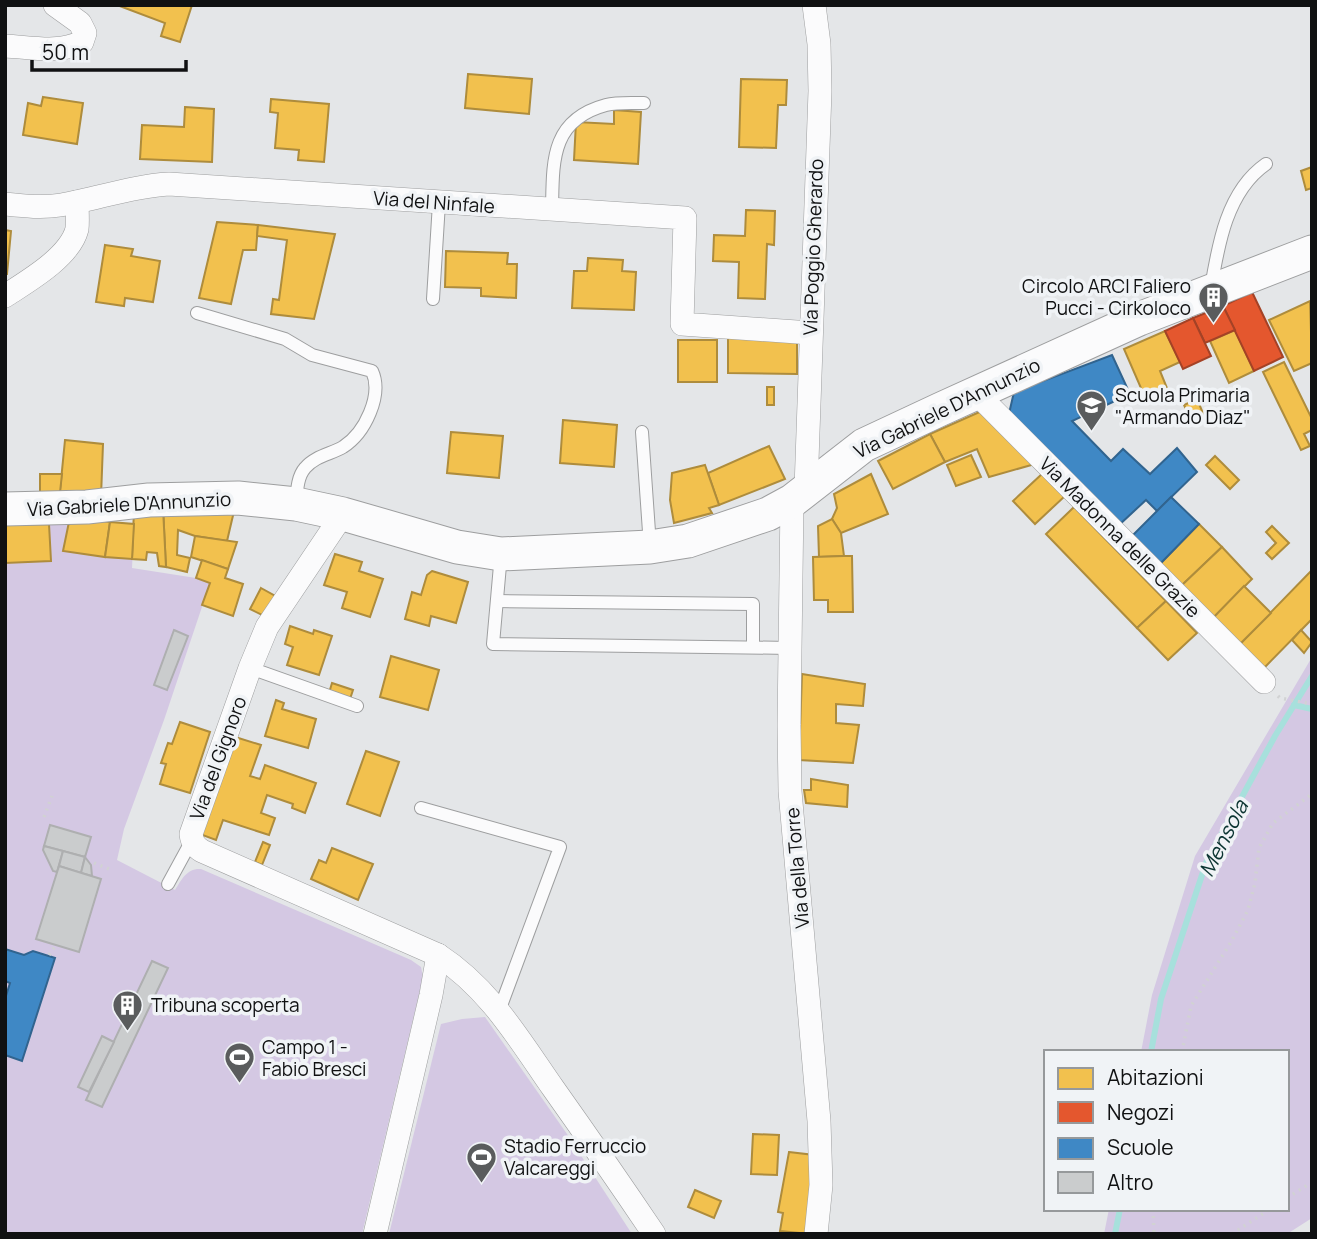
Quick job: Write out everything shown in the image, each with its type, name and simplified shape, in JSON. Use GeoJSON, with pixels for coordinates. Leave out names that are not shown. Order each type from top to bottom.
{"type":"FeatureCollection","features":[{"type":"Feature","properties":{"kind":"street"},"geometry":{"type":"LineString","coordinates":[[5,46],[53,49],[72,48],[82,42],[85,33],[80,23],[55,5]]}},
{"type":"Feature","properties":{"kind":"street","name":"Via Poggio Gherardo"},"geometry":{"type":"LineString","coordinates":[[799,495],[811,333],[820,91],[814,5]]}},
{"type":"Feature","properties":{"kind":"street","name":"Via del Ninfale"},"geometry":{"type":"LineString","coordinates":[[5,204],[44,206],[77,202],[138,187],[169,184],[685,218],[682,324],[811,333]]}},
{"type":"Feature","properties":{"kind":"street"},"geometry":{"type":"LineString","coordinates":[[5,296],[42,271],[69,246],[77,229],[77,202]]}},
{"type":"Feature","properties":{"kind":"street","name":"Via Gabriele D'Annunzio"},"geometry":{"type":"LineString","coordinates":[[5,509],[58,513],[189,498],[238,498],[296,504],[344,514],[457,547],[501,554],[650,547],[688,541],[768,514],[799,495],[864,445],[1139,319],[1312,251]]}},
{"type":"Feature","properties":{"kind":"street","name":"Via Madonna delle Grazie"},"geometry":{"type":"LineString","coordinates":[[976,393],[1272,690]]}},
{"type":"Feature","properties":{"kind":"street","name":"Via della Torre"},"geometry":{"type":"LineString","coordinates":[[799,495],[790,648],[790,791],[819,1121],[821,1185],[816,1234]]}},
{"type":"Feature","properties":{"kind":"street","name":"Via del Gignoro"},"geometry":{"type":"LineString","coordinates":[[344,514],[267,627],[191,834],[192,840],[196,847],[202,850],[438,955],[470,978],[499,1012],[654,1234]]}},
{"type":"Feature","properties":{"kind":"street"},"geometry":{"type":"LineString","coordinates":[[375,1234],[428,1009],[438,955]]}},
{"type":"Feature","properties":{"kind":"lane"},"geometry":{"type":"LineString","coordinates":[[552,209],[554,157],[560,138],[568,125],[607,104],[644,103]]}},
{"type":"Feature","properties":{"kind":"lane"},"geometry":{"type":"LineString","coordinates":[[1210,292],[1220,239],[1238,195],[1266,164]]}},
{"type":"Feature","properties":{"kind":"lane"},"geometry":{"type":"LineString","coordinates":[[433,299],[439,203]]}},
{"type":"Feature","properties":{"kind":"lane"},"geometry":{"type":"LineString","coordinates":[[197,313],[285,339],[312,355],[372,371],[376,381],[375,399],[362,425],[345,446],[317,458],[305,468],[299,479],[296,504]]}},
{"type":"Feature","properties":{"kind":"lane"},"geometry":{"type":"LineString","coordinates":[[642,432],[650,547]]}},
{"type":"Feature","properties":{"kind":"lane"},"geometry":{"type":"LineString","coordinates":[[501,554],[494,644],[790,648]]}},
{"type":"Feature","properties":{"kind":"lane"},"geometry":{"type":"LineString","coordinates":[[497,601],[753,604],[753,647]]}},
{"type":"Feature","properties":{"kind":"lane"},"geometry":{"type":"LineString","coordinates":[[250,668],[357,706]]}},
{"type":"Feature","properties":{"kind":"lane"},"geometry":{"type":"LineString","coordinates":[[421,808],[560,847],[499,1012]]}},
{"type":"Feature","properties":{"kind":"lane"},"geometry":{"type":"LineString","coordinates":[[168,884],[192,840]]}},
{"type":"Feature","properties":{"kind":"path"},"geometry":{"type":"LineString","coordinates":[[1272,690],[1312,704]]}},
{"type":"Feature","properties":{"kind":"path"},"geometry":{"type":"LineString","coordinates":[[1182,1050],[1191,1006],[1248,910],[1255,883],[1259,848],[1273,823],[1312,794]]}},
{"type":"Feature","properties":{"kind":"path"},"geometry":{"type":"LineString","coordinates":[[44,817],[52,796]]}},
{"type":"Feature","properties":{"kind":"path"},"geometry":{"type":"LineString","coordinates":[[94,863],[109,869]]}},
{"type":"Feature","properties":{"kind":"path"},"geometry":{"type":"LineString","coordinates":[[49,955],[55,945]]}},
{"type":"Feature","properties":{"kind":"path"},"geometry":{"type":"LineString","coordinates":[[1289,1197],[1312,1182]]}},
{"type":"Feature","properties":{"kind":"path"},"geometry":{"type":"LineString","coordinates":[[1153,1211],[1154,1234]]}},
{"type":"Feature","properties":{"kind":"path"},"geometry":{"type":"LineString","coordinates":[[1232,1234],[1267,1211]]}},
{"type":"Feature","properties":{"kind":"shaded area"},"geometry":{"type":"Polygon","coordinates":[[[70,517],[134,524],[132,568],[196,578],[210,583],[124,829],[117,860],[175,890],[188,872],[201,869],[411,960],[421,967],[423,977],[362,1234],[5,1234],[5,525],[66,524],[70,517]]]}},
{"type":"Feature","properties":{"kind":"shaded area"},"geometry":{"type":"Polygon","coordinates":[[[1312,657],[1312,1218],[1287,1234],[1104,1234],[1109,1211],[1289,1211],[1289,1050],[1141,1050],[1152,995],[1195,856],[1312,657]]]}},
{"type":"Feature","properties":{"kind":"shaded area"},"geometry":{"type":"Polygon","coordinates":[[[485,1017],[567,1134],[632,1234],[389,1234],[441,1024],[485,1017]]]}},
{"type":"Feature","properties":{"kind":"building: Abitazioni"},"geometry":{"type":"Polygon","coordinates":[[[117,5],[192,5],[180,42],[161,36],[165,23],[117,5]]]}},
{"type":"Feature","properties":{"kind":"building: Abitazioni"},"geometry":{"type":"Polygon","coordinates":[[[468,74],[532,79],[529,114],[465,108],[468,74]]]}},
{"type":"Feature","properties":{"kind":"building: Abitazioni"},"geometry":{"type":"Polygon","coordinates":[[[741,79],[787,80],[786,105],[778,105],[776,148],[739,147],[741,79]]]}},
{"type":"Feature","properties":{"kind":"building: Abitazioni"},"geometry":{"type":"Polygon","coordinates":[[[43,97],[83,103],[77,144],[23,135],[28,103],[41,106],[43,97]]]}},
{"type":"Feature","properties":{"kind":"building: Abitazioni"},"geometry":{"type":"Polygon","coordinates":[[[271,99],[329,104],[324,162],[298,160],[299,150],[275,148],[278,113],[270,112],[271,99]]]}},
{"type":"Feature","properties":{"kind":"building: Abitazioni"},"geometry":{"type":"Polygon","coordinates":[[[185,107],[214,109],[212,162],[140,159],[142,125],[184,127],[185,107]]]}},
{"type":"Feature","properties":{"kind":"building: Abitazioni"},"geometry":{"type":"Polygon","coordinates":[[[614,110],[641,112],[638,164],[574,160],[576,122],[614,124],[614,110]]]}},
{"type":"Feature","properties":{"kind":"building: Abitazioni"},"geometry":{"type":"Polygon","coordinates":[[[1312,167],[1312,188],[1306,190],[1301,171],[1312,167]]]}},
{"type":"Feature","properties":{"kind":"building: Abitazioni"},"geometry":{"type":"Polygon","coordinates":[[[746,210],[775,211],[774,245],[767,244],[765,299],[738,298],[739,262],[713,261],[714,235],[745,236],[746,210]]]}},
{"type":"Feature","properties":{"kind":"building: Abitazioni"},"geometry":{"type":"Polygon","coordinates":[[[217,222],[258,225],[256,250],[243,250],[231,304],[199,298],[217,222]]]}},
{"type":"Feature","properties":{"kind":"building: Abitazioni"},"geometry":{"type":"Polygon","coordinates":[[[258,225],[335,234],[314,319],[271,314],[273,299],[279,300],[287,240],[257,236],[258,225]]]}},
{"type":"Feature","properties":{"kind":"building: Abitazioni"},"geometry":{"type":"Polygon","coordinates":[[[5,230],[11,231],[7,274],[5,274],[5,230]]]}},
{"type":"Feature","properties":{"kind":"building: Abitazioni"},"geometry":{"type":"Polygon","coordinates":[[[105,245],[133,249],[131,256],[160,261],[153,302],[125,298],[124,306],[96,302],[105,245]]]}},
{"type":"Feature","properties":{"kind":"building: Abitazioni"},"geometry":{"type":"Polygon","coordinates":[[[446,251],[508,253],[507,264],[517,264],[516,298],[481,296],[481,288],[445,287],[446,251]]]}},
{"type":"Feature","properties":{"kind":"building: Abitazioni"},"geometry":{"type":"Polygon","coordinates":[[[588,258],[623,260],[622,271],[636,272],[634,310],[572,308],[574,271],[587,271],[588,258]]]}},
{"type":"Feature","properties":{"kind":"building: Abitazioni"},"geometry":{"type":"Polygon","coordinates":[[[1310,301],[1312,363],[1294,371],[1269,320],[1310,301]]]}},
{"type":"Feature","properties":{"kind":"building: Abitazioni"},"geometry":{"type":"Polygon","coordinates":[[[1235,330],[1254,371],[1229,383],[1210,341],[1235,330]]]}},
{"type":"Feature","properties":{"kind":"building: Abitazioni"},"geometry":{"type":"Polygon","coordinates":[[[1165,331],[1180,362],[1160,371],[1169,393],[1147,402],[1124,349],[1165,331]]]}},
{"type":"Feature","properties":{"kind":"building: Abitazioni"},"geometry":{"type":"Polygon","coordinates":[[[728,336],[797,337],[797,374],[728,373],[728,336]]]}},
{"type":"Feature","properties":{"kind":"building: Abitazioni"},"geometry":{"type":"Polygon","coordinates":[[[678,340],[717,340],[717,382],[678,382],[678,340]]]}},
{"type":"Feature","properties":{"kind":"building: Abitazioni"},"geometry":{"type":"Polygon","coordinates":[[[1284,362],[1312,419],[1312,430],[1304,434],[1310,446],[1301,450],[1263,372],[1284,362]]]}},
{"type":"Feature","properties":{"kind":"building: Abitazioni"},"geometry":{"type":"Polygon","coordinates":[[[767,387],[774,387],[774,405],[767,405],[767,387]]]}},
{"type":"Feature","properties":{"kind":"building: Abitazioni"},"geometry":{"type":"Polygon","coordinates":[[[1197,399],[1205,418],[1192,423],[1184,405],[1197,399]]]}},
{"type":"Feature","properties":{"kind":"building: Abitazioni"},"geometry":{"type":"Polygon","coordinates":[[[984,410],[1035,464],[989,477],[977,449],[945,462],[930,434],[984,410]]]}},
{"type":"Feature","properties":{"kind":"building: Abitazioni"},"geometry":{"type":"Polygon","coordinates":[[[563,420],[617,425],[614,467],[560,463],[563,420]]]}},
{"type":"Feature","properties":{"kind":"building: Abitazioni"},"geometry":{"type":"Polygon","coordinates":[[[451,432],[503,436],[499,478],[447,473],[451,432]]]}},
{"type":"Feature","properties":{"kind":"building: Abitazioni"},"geometry":{"type":"Polygon","coordinates":[[[930,434],[945,462],[893,489],[878,461],[930,434]]]}},
{"type":"Feature","properties":{"kind":"building: Abitazioni"},"geometry":{"type":"Polygon","coordinates":[[[65,440],[103,444],[101,497],[59,501],[65,440]]]}},
{"type":"Feature","properties":{"kind":"building: Abitazioni"},"geometry":{"type":"Polygon","coordinates":[[[769,446],[785,479],[719,505],[708,473],[769,446]]]}},
{"type":"Feature","properties":{"kind":"building: Abitazioni"},"geometry":{"type":"Polygon","coordinates":[[[971,455],[981,477],[956,486],[947,465],[971,455]]]}},
{"type":"Feature","properties":{"kind":"building: Abitazioni"},"geometry":{"type":"Polygon","coordinates":[[[1215,456],[1239,480],[1230,489],[1206,465],[1215,456]]]}},
{"type":"Feature","properties":{"kind":"building: Abitazioni"},"geometry":{"type":"Polygon","coordinates":[[[705,465],[719,505],[709,508],[712,513],[674,523],[670,500],[672,473],[705,465]]]}},
{"type":"Feature","properties":{"kind":"building: Abitazioni"},"geometry":{"type":"Polygon","coordinates":[[[1043,473],[1065,496],[1035,524],[1013,501],[1043,473]]]}},
{"type":"Feature","properties":{"kind":"building: Abitazioni"},"geometry":{"type":"Polygon","coordinates":[[[40,474],[62,474],[59,501],[40,501],[40,474]]]}},
{"type":"Feature","properties":{"kind":"building: Abitazioni"},"geometry":{"type":"Polygon","coordinates":[[[871,474],[888,514],[841,533],[832,519],[837,508],[834,494],[871,474]]]}},
{"type":"Feature","properties":{"kind":"building: Abitazioni"},"geometry":{"type":"Polygon","coordinates":[[[235,507],[227,541],[195,536],[178,530],[177,555],[190,558],[187,572],[166,567],[163,508],[235,507]]]}},
{"type":"Feature","properties":{"kind":"building: Abitazioni"},"geometry":{"type":"Polygon","coordinates":[[[1074,507],[1166,601],[1137,628],[1046,534],[1074,507]]]}},
{"type":"Feature","properties":{"kind":"building: Abitazioni"},"geometry":{"type":"Polygon","coordinates":[[[163,508],[166,567],[159,566],[157,553],[147,552],[146,560],[132,559],[134,510],[163,508]]]}},
{"type":"Feature","properties":{"kind":"building: Abitazioni"},"geometry":{"type":"Polygon","coordinates":[[[70,517],[110,522],[105,557],[63,551],[70,517]]]}},
{"type":"Feature","properties":{"kind":"building: Abitazioni"},"geometry":{"type":"Polygon","coordinates":[[[832,519],[841,533],[844,556],[819,557],[818,526],[832,519]]]}},
{"type":"Feature","properties":{"kind":"building: Abitazioni"},"geometry":{"type":"Polygon","coordinates":[[[110,522],[134,524],[132,559],[105,557],[110,522]]]}},
{"type":"Feature","properties":{"kind":"building: Abitazioni"},"geometry":{"type":"Polygon","coordinates":[[[49,524],[51,561],[5,563],[5,525],[49,524]]]}},
{"type":"Feature","properties":{"kind":"building: Abitazioni"},"geometry":{"type":"Polygon","coordinates":[[[1199,524],[1222,547],[1180,587],[1158,566],[1199,524]]]}},
{"type":"Feature","properties":{"kind":"building: Abitazioni"},"geometry":{"type":"Polygon","coordinates":[[[1272,526],[1289,543],[1272,559],[1266,553],[1276,543],[1266,532],[1272,526]]]}},
{"type":"Feature","properties":{"kind":"building: Abitazioni"},"geometry":{"type":"Polygon","coordinates":[[[195,536],[237,542],[228,569],[191,557],[195,536]]]}},
{"type":"Feature","properties":{"kind":"building: Abitazioni"},"geometry":{"type":"Polygon","coordinates":[[[1222,547],[1252,579],[1212,619],[1180,587],[1222,547]]]}},
{"type":"Feature","properties":{"kind":"building: Abitazioni"},"geometry":{"type":"Polygon","coordinates":[[[335,554],[362,562],[359,571],[383,579],[370,617],[342,608],[347,592],[324,585],[335,554]]]}},
{"type":"Feature","properties":{"kind":"building: Abitazioni"},"geometry":{"type":"Polygon","coordinates":[[[852,556],[853,612],[828,612],[828,600],[814,600],[813,557],[852,556]]]}},
{"type":"Feature","properties":{"kind":"building: Abitazioni"},"geometry":{"type":"Polygon","coordinates":[[[202,560],[228,569],[225,578],[243,584],[233,616],[202,605],[210,583],[196,578],[202,560]]]}},
{"type":"Feature","properties":{"kind":"building: Abitazioni"},"geometry":{"type":"Polygon","coordinates":[[[1312,570],[1312,619],[1263,669],[1239,645],[1312,570]]]}},
{"type":"Feature","properties":{"kind":"building: Abitazioni"},"geometry":{"type":"Polygon","coordinates":[[[432,571],[468,582],[456,623],[431,616],[429,626],[405,619],[412,592],[421,595],[427,575],[432,571]]]}},
{"type":"Feature","properties":{"kind":"building: Abitazioni"},"geometry":{"type":"Polygon","coordinates":[[[1244,586],[1271,613],[1239,645],[1212,619],[1244,586]]]}},
{"type":"Feature","properties":{"kind":"building: Abitazioni"},"geometry":{"type":"Polygon","coordinates":[[[261,588],[277,597],[266,617],[250,609],[261,588]]]}},
{"type":"Feature","properties":{"kind":"building: Abitazioni"},"geometry":{"type":"Polygon","coordinates":[[[1166,601],[1197,633],[1168,660],[1137,628],[1166,601]]]}},
{"type":"Feature","properties":{"kind":"building: Abitazioni"},"geometry":{"type":"Polygon","coordinates":[[[290,626],[313,634],[314,630],[332,636],[319,675],[287,665],[293,647],[285,644],[290,626]]]}},
{"type":"Feature","properties":{"kind":"building: Abitazioni"},"geometry":{"type":"Polygon","coordinates":[[[1301,630],[1312,642],[1304,653],[1292,640],[1301,630]]]}},
{"type":"Feature","properties":{"kind":"building: Abitazioni"},"geometry":{"type":"Polygon","coordinates":[[[391,656],[439,670],[428,710],[380,697],[391,656]]]}},
{"type":"Feature","properties":{"kind":"building: Abitazioni"},"geometry":{"type":"Polygon","coordinates":[[[802,674],[865,684],[863,706],[836,704],[836,723],[859,725],[853,763],[799,760],[802,674]]]}},
{"type":"Feature","properties":{"kind":"building: Abitazioni"},"geometry":{"type":"Polygon","coordinates":[[[332,683],[353,690],[350,699],[329,693],[332,683]]]}},
{"type":"Feature","properties":{"kind":"building: Abitazioni"},"geometry":{"type":"Polygon","coordinates":[[[276,700],[284,703],[282,709],[316,719],[308,748],[265,736],[276,700]]]}},
{"type":"Feature","properties":{"kind":"building: Abitazioni"},"geometry":{"type":"Polygon","coordinates":[[[180,722],[210,732],[190,793],[160,784],[166,764],[161,763],[180,722]]]}},
{"type":"Feature","properties":{"kind":"building: Abitazioni"},"geometry":{"type":"Polygon","coordinates":[[[232,736],[261,745],[250,776],[260,779],[265,765],[316,783],[305,813],[292,808],[293,804],[267,795],[261,813],[275,818],[269,835],[223,820],[216,840],[197,833],[232,736]]]}},
{"type":"Feature","properties":{"kind":"building: Abitazioni"},"geometry":{"type":"Polygon","coordinates":[[[366,751],[399,762],[380,816],[347,804],[366,751]]]}},
{"type":"Feature","properties":{"kind":"building: Abitazioni"},"geometry":{"type":"Polygon","coordinates":[[[811,779],[848,785],[847,807],[806,803],[804,790],[811,790],[811,779]]]}},
{"type":"Feature","properties":{"kind":"building: Abitazioni"},"geometry":{"type":"Polygon","coordinates":[[[263,842],[270,845],[262,865],[255,862],[263,842]]]}},
{"type":"Feature","properties":{"kind":"building: Abitazioni"},"geometry":{"type":"Polygon","coordinates":[[[332,848],[373,864],[358,900],[311,879],[319,860],[326,863],[332,848]]]}},
{"type":"Feature","properties":{"kind":"building: Abitazioni"},"geometry":{"type":"Polygon","coordinates":[[[753,1134],[779,1135],[777,1175],[751,1174],[753,1134]]]}},
{"type":"Feature","properties":{"kind":"building: Abitazioni"},"geometry":{"type":"Polygon","coordinates":[[[789,1152],[814,1155],[810,1234],[780,1231],[783,1213],[778,1212],[789,1152]]]}},
{"type":"Feature","properties":{"kind":"building: Abitazioni"},"geometry":{"type":"Polygon","coordinates":[[[695,1190],[721,1201],[714,1218],[688,1207],[695,1190]]]}},
{"type":"Feature","properties":{"kind":"building: Negozi"},"geometry":{"type":"Polygon","coordinates":[[[1252,292],[1283,357],[1254,371],[1223,306],[1252,292]]]}},
{"type":"Feature","properties":{"kind":"building: Negozi","name":"Circolo ARCI Faliero Pucci - Cirkoloco"},"geometry":{"type":"Polygon","coordinates":[[[1223,306],[1235,330],[1205,343],[1193,318],[1223,306]]]}},
{"type":"Feature","properties":{"kind":"building: Negozi"},"geometry":{"type":"Polygon","coordinates":[[[1193,318],[1211,356],[1183,369],[1165,331],[1193,318]]]}},
{"type":"Feature","properties":{"kind":"building: Scuole","name":"Scuola Primaria \"Armando Diaz\""},"geometry":{"type":"Polygon","coordinates":[[[1112,355],[1130,394],[1072,421],[1111,461],[1123,449],[1150,474],[1177,448],[1197,472],[1157,511],[1146,500],[1119,525],[1008,418],[1014,392],[1112,355]]]}},
{"type":"Feature","properties":{"kind":"building: Scuole"},"geometry":{"type":"Polygon","coordinates":[[[1171,497],[1199,524],[1158,566],[1130,538],[1171,497]]]}},
{"type":"Feature","properties":{"kind":"building: Scuole"},"geometry":{"type":"Polygon","coordinates":[[[5,949],[24,955],[33,951],[55,958],[22,1061],[5,1055],[5,999],[10,983],[5,981],[5,949]]]}},
{"type":"Feature","properties":{"kind":"building: Altro"},"geometry":{"type":"Polygon","coordinates":[[[174,630],[188,636],[167,690],[154,685],[174,630]]]}},
{"type":"Feature","properties":{"kind":"building: Altro"},"geometry":{"type":"Polygon","coordinates":[[[50,825],[91,837],[85,857],[44,846],[50,825]]]}},
{"type":"Feature","properties":{"kind":"building: Altro"},"geometry":{"type":"Polygon","coordinates":[[[44,846],[63,851],[57,872],[53,871],[43,850],[44,846]]]}},
{"type":"Feature","properties":{"kind":"building: Altro"},"geometry":{"type":"Polygon","coordinates":[[[63,851],[85,857],[81,873],[59,866],[63,851]]]}},
{"type":"Feature","properties":{"kind":"building: Altro"},"geometry":{"type":"Polygon","coordinates":[[[85,857],[91,865],[92,876],[81,873],[85,857]]]}},
{"type":"Feature","properties":{"kind":"building: Altro"},"geometry":{"type":"Polygon","coordinates":[[[59,866],[101,879],[79,952],[36,939],[59,866]]]}},
{"type":"Feature","properties":{"kind":"building: Altro","name":"Tribuna scoperta"},"geometry":{"type":"Polygon","coordinates":[[[152,961],[168,968],[102,1107],[86,1100],[152,961]]]}},
{"type":"Feature","properties":{"kind":"building: Altro"},"geometry":{"type":"Polygon","coordinates":[[[102,1036],[114,1042],[89,1092],[78,1087],[102,1036]]]}},
{"type":"Feature","properties":{"kind":"waterway","name":"Mensola"},"geometry":{"type":"LineString","coordinates":[[1151,1050],[1161,999],[1206,863],[1275,736],[1312,676]]}},
{"type":"Feature","properties":{"kind":"waterway"},"geometry":{"type":"LineString","coordinates":[[1294,705],[1312,709]]}},
{"type":"Feature","properties":{"kind":"waterway","name":"Mensola"},"geometry":{"type":"LineString","coordinates":[[1115,1234],[1120,1211]]}},
{"type":"Feature","properties":{"kind":"place","name":"Circolo ARCI Faliero Pucci - Cirkoloco"},"geometry":{"type":"Point","coordinates":[1214,324]}},
{"type":"Feature","properties":{"kind":"place","name":"Scuola Primaria \"Armando Diaz\""},"geometry":{"type":"Point","coordinates":[1092,433]}},
{"type":"Feature","properties":{"kind":"place","name":"Tribuna scoperta"},"geometry":{"type":"Point","coordinates":[128,1032]}},
{"type":"Feature","properties":{"kind":"place","name":"Campo 1 - Fabio Bresci"},"geometry":{"type":"Point","coordinates":[239,1085]}},
{"type":"Feature","properties":{"kind":"place","name":"Stadio Ferruccio Valcareggi"},"geometry":{"type":"Point","coordinates":[481,1184]}}]}
